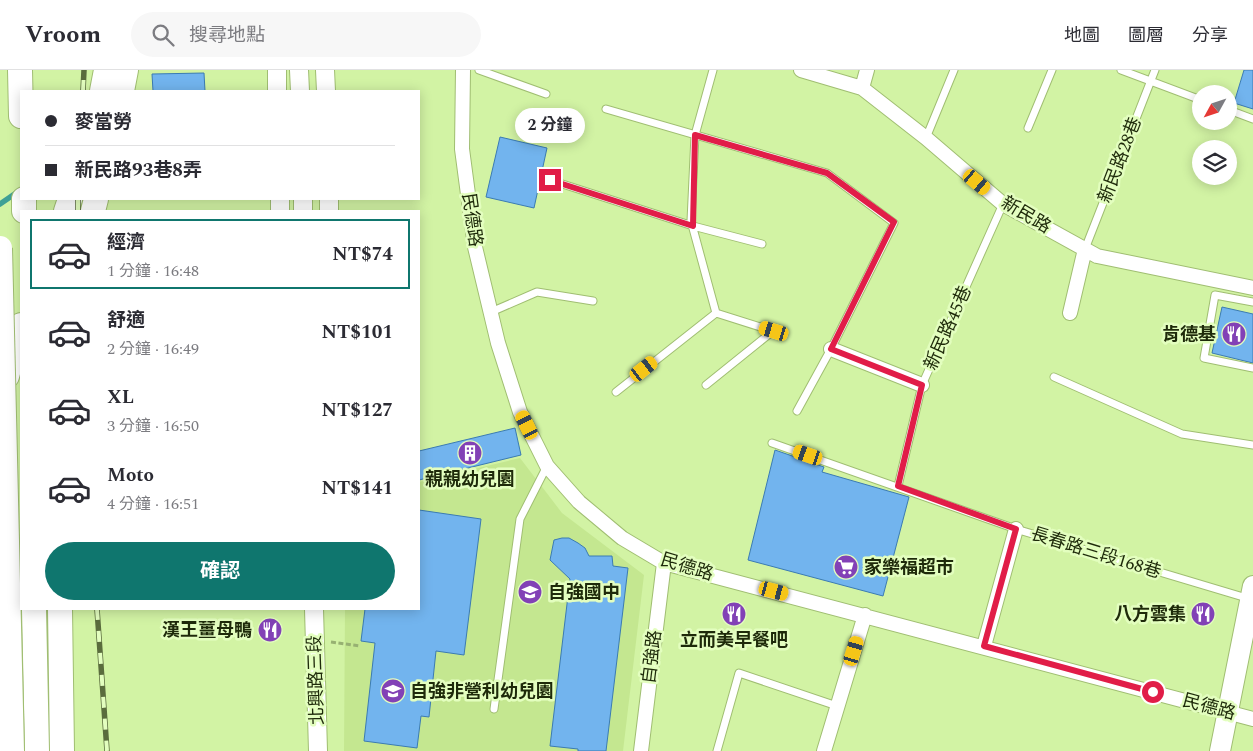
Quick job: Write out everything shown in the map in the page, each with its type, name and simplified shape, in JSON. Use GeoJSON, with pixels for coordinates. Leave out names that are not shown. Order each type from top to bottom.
{"type":"FeatureCollection","features":[{"type":"Feature","properties":{"kind":"highway"},"geometry":{"type":"LineString","coordinates":[[20,70],[20,90]]}},
{"type":"Feature","properties":{"kind":"highway"},"geometry":{"type":"LineString","coordinates":[[102,90],[106,70]]}},
{"type":"Feature","properties":{"kind":"highway"},"geometry":{"type":"LineString","coordinates":[[122,90],[126,70]]}},
{"type":"Feature","properties":{"kind":"highway"},"geometry":{"type":"LineString","coordinates":[[0,248],[12,751]]}},
{"type":"Feature","properties":{"kind":"highway"},"geometry":{"type":"LineString","coordinates":[[0,406],[20,328]]}},
{"type":"Feature","properties":{"kind":"highway"},"geometry":{"type":"LineString","coordinates":[[34,610],[37,751]]}},
{"type":"Feature","properties":{"kind":"highway"},"geometry":{"type":"LineString","coordinates":[[60,610],[62,751]]}},
{"type":"Feature","properties":{"kind":"main road"},"geometry":{"type":"LineString","coordinates":[[1220,751],[1244,646],[1252,593]]}},
{"type":"Feature","properties":{"kind":"street"},"geometry":{"type":"LineString","coordinates":[[277,70],[277,90]]}},
{"type":"Feature","properties":{"kind":"street"},"geometry":{"type":"LineString","coordinates":[[300,70],[300,90]]}},
{"type":"Feature","properties":{"kind":"street"},"geometry":{"type":"LineString","coordinates":[[325,70],[326,90]]}},
{"type":"Feature","properties":{"kind":"street","name":"民德路"},"geometry":{"type":"LineString","coordinates":[[463,70],[462,149],[475,247],[498,343],[520,412],[547,466],[579,502],[622,538],[664,563],[984,646],[1253,719]]}},
{"type":"Feature","properties":{"kind":"street","name":"新民路"},"geometry":{"type":"LineString","coordinates":[[801,70],[862,88],[926,138],[1003,204],[1097,256],[1253,288]]}},
{"type":"Feature","properties":{"kind":"street"},"geometry":{"type":"LineString","coordinates":[[862,88],[867,70]]}},
{"type":"Feature","properties":{"kind":"street"},"geometry":{"type":"LineString","coordinates":[[1070,313],[1085,249]]}},
{"type":"Feature","properties":{"kind":"street"},"geometry":{"type":"LineString","coordinates":[[831,349],[922,385]]}},
{"type":"Feature","properties":{"kind":"street"},"geometry":{"type":"LineString","coordinates":[[984,646],[1016,529]]}},
{"type":"Feature","properties":{"kind":"street","name":"自強路"},"geometry":{"type":"LineString","coordinates":[[641,751],[664,563]]}},
{"type":"Feature","properties":{"kind":"street","name":"北興路三段"},"geometry":{"type":"LineString","coordinates":[[314,610],[318,751]]}},
{"type":"Feature","properties":{"kind":"street"},"geometry":{"type":"LineString","coordinates":[[824,751],[865,615]]}},
{"type":"Feature","properties":{"kind":"lane"},"geometry":{"type":"LineString","coordinates":[[479,70],[546,94]]}},
{"type":"Feature","properties":{"kind":"lane"},"geometry":{"type":"LineString","coordinates":[[713,70],[695,135],[693,226],[716,313]]}},
{"type":"Feature","properties":{"kind":"lane"},"geometry":{"type":"LineString","coordinates":[[926,138],[954,70]]}},
{"type":"Feature","properties":{"kind":"lane"},"geometry":{"type":"LineString","coordinates":[[1028,128],[1052,70]]}},
{"type":"Feature","properties":{"kind":"lane"},"geometry":{"type":"LineString","coordinates":[[1121,70],[1192,97]]}},
{"type":"Feature","properties":{"kind":"lane","name":"新民路28巷"},"geometry":{"type":"LineString","coordinates":[[1085,249],[1155,70]]}},
{"type":"Feature","properties":{"kind":"lane"},"geometry":{"type":"LineString","coordinates":[[606,110],[827,173],[894,222],[831,349],[797,411]]}},
{"type":"Feature","properties":{"kind":"lane"},"geometry":{"type":"LineString","coordinates":[[1238,113],[1253,119]]}},
{"type":"Feature","properties":{"kind":"lane"},"geometry":{"type":"LineString","coordinates":[[550,180],[693,226],[762,244]]}},
{"type":"Feature","properties":{"kind":"lane","name":"新民路45巷"},"geometry":{"type":"LineString","coordinates":[[898,486],[922,385],[1003,204]]}},
{"type":"Feature","properties":{"kind":"lane"},"geometry":{"type":"LineString","coordinates":[[491,312],[537,292],[593,301]]}},
{"type":"Feature","properties":{"kind":"lane"},"geometry":{"type":"LineString","coordinates":[[1253,302],[1215,294],[1204,358],[1253,368]]}},
{"type":"Feature","properties":{"kind":"lane"},"geometry":{"type":"LineString","coordinates":[[706,385],[774,331],[716,313]]}},
{"type":"Feature","properties":{"kind":"lane"},"geometry":{"type":"LineString","coordinates":[[616,392],[716,313]]}},
{"type":"Feature","properties":{"kind":"lane"},"geometry":{"type":"LineString","coordinates":[[1054,377],[1182,434],[1253,445]]}},
{"type":"Feature","properties":{"kind":"lane","name":"長春路三段168巷"},"geometry":{"type":"LineString","coordinates":[[772,443],[1016,529],[1252,593]]}},
{"type":"Feature","properties":{"kind":"lane"},"geometry":{"type":"LineString","coordinates":[[494,709],[520,519],[547,466]]}},
{"type":"Feature","properties":{"kind":"lane"},"geometry":{"type":"LineString","coordinates":[[718,751],[739,673],[837,706]]}},
{"type":"Feature","properties":{"kind":"path"},"geometry":{"type":"LineString","coordinates":[[315,641],[360,646]]}},
{"type":"Feature","properties":{"kind":"shaded area","name":"自強國中"},"geometry":{"type":"Polygon","coordinates":[[[520,458],[562,513],[644,575],[623,751],[344,751],[345,610],[420,610],[420,482],[520,458]]]}},
{"type":"Feature","properties":{"kind":"building"},"geometry":{"type":"Polygon","coordinates":[[[1244,70],[1253,70],[1253,109],[1238,104],[1238,90],[1244,70]]]}},
{"type":"Feature","properties":{"kind":"building"},"geometry":{"type":"Polygon","coordinates":[[[204,73],[205,90],[153,90],[152,74],[204,73]]]}},
{"type":"Feature","properties":{"kind":"building"},"geometry":{"type":"Polygon","coordinates":[[[500,137],[547,148],[534,208],[486,197],[500,137]]]}},
{"type":"Feature","properties":{"kind":"building","name":"肯德基"},"geometry":{"type":"Polygon","coordinates":[[[1222,307],[1253,314],[1253,363],[1212,353],[1222,307]]]}},
{"type":"Feature","properties":{"kind":"building","name":"親親幼兒園"},"geometry":{"type":"Polygon","coordinates":[[[515,428],[521,455],[420,480],[420,451],[515,428]]]}},
{"type":"Feature","properties":{"kind":"building"},"geometry":{"type":"Polygon","coordinates":[[[775,450],[824,467],[822,472],[909,497],[883,596],[748,560],[775,450]]]}},
{"type":"Feature","properties":{"kind":"building"},"geometry":{"type":"Polygon","coordinates":[[[420,510],[481,519],[464,655],[436,651],[429,717],[421,716],[417,748],[364,741],[375,643],[361,641],[365,610],[420,610],[420,510]]]}},
{"type":"Feature","properties":{"kind":"building"},"geometry":{"type":"Polygon","coordinates":[[[569,538],[578,543],[585,548],[589,556],[612,556],[613,566],[628,568],[606,751],[578,751],[578,749],[550,746],[570,579],[550,560],[554,540],[569,538]]]}},
{"type":"Feature","properties":{"kind":"waterway"},"geometry":{"type":"LineString","coordinates":[[0,204],[19,191]]}},
{"type":"Feature","properties":{"kind":"railway"},"geometry":{"type":"LineString","coordinates":[[83,90],[84,70]]}},
{"type":"Feature","properties":{"kind":"railway"},"geometry":{"type":"LineString","coordinates":[[78,200],[78,210]]}},
{"type":"Feature","properties":{"kind":"railway"},"geometry":{"type":"LineString","coordinates":[[97,610],[107,751]]}},
{"type":"Feature","properties":{"kind":"place","name":"肯德基"},"geometry":{"type":"Point","coordinates":[1234,334]}},
{"type":"Feature","properties":{"kind":"place","name":"親親幼兒園"},"geometry":{"type":"Point","coordinates":[470,453]}},
{"type":"Feature","properties":{"kind":"place","name":"家樂福超市"},"geometry":{"type":"Point","coordinates":[846,567]}},
{"type":"Feature","properties":{"kind":"place","name":"自強國中"},"geometry":{"type":"Point","coordinates":[530,592]}},
{"type":"Feature","properties":{"kind":"place","name":"立而美早餐吧"},"geometry":{"type":"Point","coordinates":[734,614]}},
{"type":"Feature","properties":{"kind":"place","name":"八方雲集"},"geometry":{"type":"Point","coordinates":[1203,614]}},
{"type":"Feature","properties":{"kind":"place","name":"漢王薑母鴨"},"geometry":{"type":"Point","coordinates":[270,630]}},
{"type":"Feature","properties":{"kind":"place","name":"自強非營利幼兒園"},"geometry":{"type":"Point","coordinates":[393,691]}},
{"type":"Feature","properties":{"kind":"route"},"geometry":{"type":"LineString","coordinates":[[550,180],[693,226],[695,135],[827,173],[894,222],[831,349],[922,385],[898,486],[1016,529],[984,646],[1153,692]]}}]}
